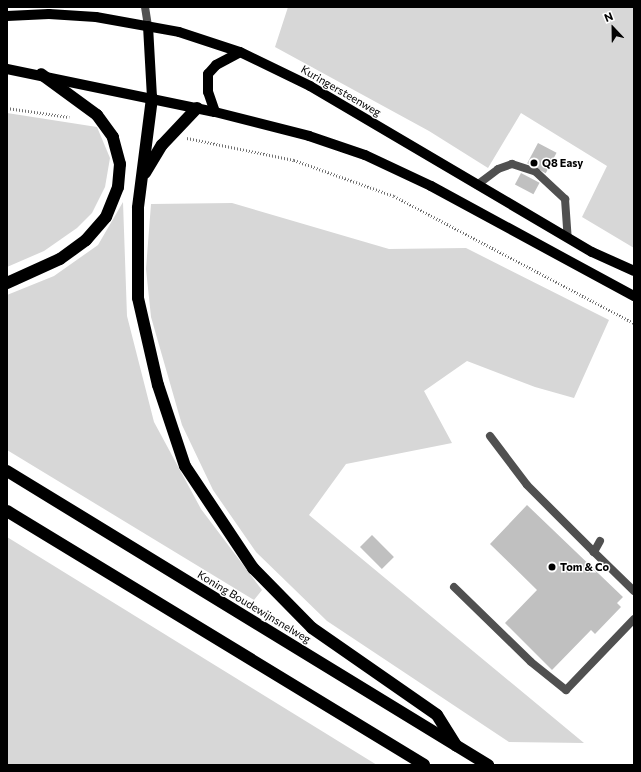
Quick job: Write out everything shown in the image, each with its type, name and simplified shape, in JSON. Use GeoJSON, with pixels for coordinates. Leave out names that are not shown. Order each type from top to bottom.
{"type":"FeatureCollection","features":[{"type":"Feature","properties":{"kind":"highway"},"geometry":{"type":"LineString","coordinates":[[7,283],[60,259],[86,240],[106,217],[118,187],[120,164],[113,138],[97,115],[41,74]]}},
{"type":"Feature","properties":{"kind":"highway"},"geometry":{"type":"LineString","coordinates":[[152,98],[138,208],[138,298],[158,385],[185,466],[253,568],[312,628],[437,716],[456,746]]}},
{"type":"Feature","properties":{"kind":"highway"},"geometry":{"type":"LineString","coordinates":[[143,176],[162,145],[197,108]]}},
{"type":"Feature","properties":{"kind":"highway","name":"Koning Boudewijnsnelweg"},"geometry":{"type":"LineString","coordinates":[[7,471],[488,765]]}},
{"type":"Feature","properties":{"kind":"highway"},"geometry":{"type":"LineString","coordinates":[[7,511],[424,765]]}},
{"type":"Feature","properties":{"kind":"main road","name":"Kuringersteenweg"},"geometry":{"type":"LineString","coordinates":[[7,16],[53,10],[179,32],[240,52],[310,86],[568,238],[634,271]]}},
{"type":"Feature","properties":{"kind":"main road"},"geometry":{"type":"LineString","coordinates":[[148,26],[152,98]]}},
{"type":"Feature","properties":{"kind":"main road"},"geometry":{"type":"LineString","coordinates":[[215,112],[208,92],[208,74],[216,65],[240,52]]}},
{"type":"Feature","properties":{"kind":"main road"},"geometry":{"type":"LineString","coordinates":[[7,69],[41,74],[215,112],[309,136],[365,155],[431,186],[634,296]]}},
{"type":"Feature","properties":{"kind":"street"},"geometry":{"type":"LineString","coordinates":[[145,7],[148,26]]}},
{"type":"Feature","properties":{"kind":"street"},"geometry":{"type":"LineString","coordinates":[[477,185],[498,170],[512,164],[536,172],[565,199],[568,238]]}},
{"type":"Feature","properties":{"kind":"street"},"geometry":{"type":"LineString","coordinates":[[490,436],[527,485],[634,591]]}},
{"type":"Feature","properties":{"kind":"street"},"geometry":{"type":"LineString","coordinates":[[594,552],[600,541]]}},
{"type":"Feature","properties":{"kind":"street"},"geometry":{"type":"LineString","coordinates":[[454,587],[531,662],[566,690],[634,619]]}},
{"type":"Feature","properties":{"kind":"path"},"geometry":{"type":"LineString","coordinates":[[7,108],[69,117]]}},
{"type":"Feature","properties":{"kind":"path"},"geometry":{"type":"LineString","coordinates":[[187,138],[294,160],[394,196],[634,323]]}},
{"type":"Feature","properties":{"kind":"shaded area"},"geometry":{"type":"Polygon","coordinates":[[[288,7],[634,7],[634,248],[582,217],[607,166],[521,113],[488,168],[429,131],[275,47],[288,7]]]}},
{"type":"Feature","properties":{"kind":"shaded area"},"geometry":{"type":"Polygon","coordinates":[[[7,113],[97,127],[110,158],[105,187],[92,213],[77,228],[44,251],[7,267],[7,113]]]}},
{"type":"Feature","properties":{"kind":"shaded area"},"geometry":{"type":"Polygon","coordinates":[[[123,202],[127,316],[154,422],[201,509],[262,590],[254,600],[7,450],[7,295],[54,276],[98,245],[123,202]]]}},
{"type":"Feature","properties":{"kind":"shaded area"},"geometry":{"type":"Polygon","coordinates":[[[232,203],[389,249],[466,248],[609,320],[574,398],[535,387],[467,361],[424,391],[452,443],[346,464],[309,515],[584,743],[509,742],[327,621],[256,552],[213,490],[182,425],[151,317],[146,269],[151,204],[232,203]]]}},
{"type":"Feature","properties":{"kind":"shaded area"},"geometry":{"type":"Polygon","coordinates":[[[7,537],[377,765],[7,765],[7,537]]]}},
{"type":"Feature","properties":{"kind":"building"},"geometry":{"type":"Polygon","coordinates":[[[538,143],[557,153],[546,173],[527,163],[538,143]]]}},
{"type":"Feature","properties":{"kind":"building"},"geometry":{"type":"Polygon","coordinates":[[[521,173],[540,183],[533,194],[515,184],[521,173]]]}},
{"type":"Feature","properties":{"kind":"building","name":"Tom & Co"},"geometry":{"type":"Polygon","coordinates":[[[527,505],[623,597],[617,603],[621,607],[595,634],[591,630],[552,670],[505,623],[537,590],[490,544],[527,505]]]}},
{"type":"Feature","properties":{"kind":"building"},"geometry":{"type":"Polygon","coordinates":[[[372,535],[394,557],[382,569],[360,547],[372,535]]]}},
{"type":"Feature","properties":{"kind":"place","name":"Q8 Easy"},"geometry":{"type":"Point","coordinates":[534,163]}},
{"type":"Feature","properties":{"kind":"place","name":"Tom & Co"},"geometry":{"type":"Point","coordinates":[552,567]}}]}
